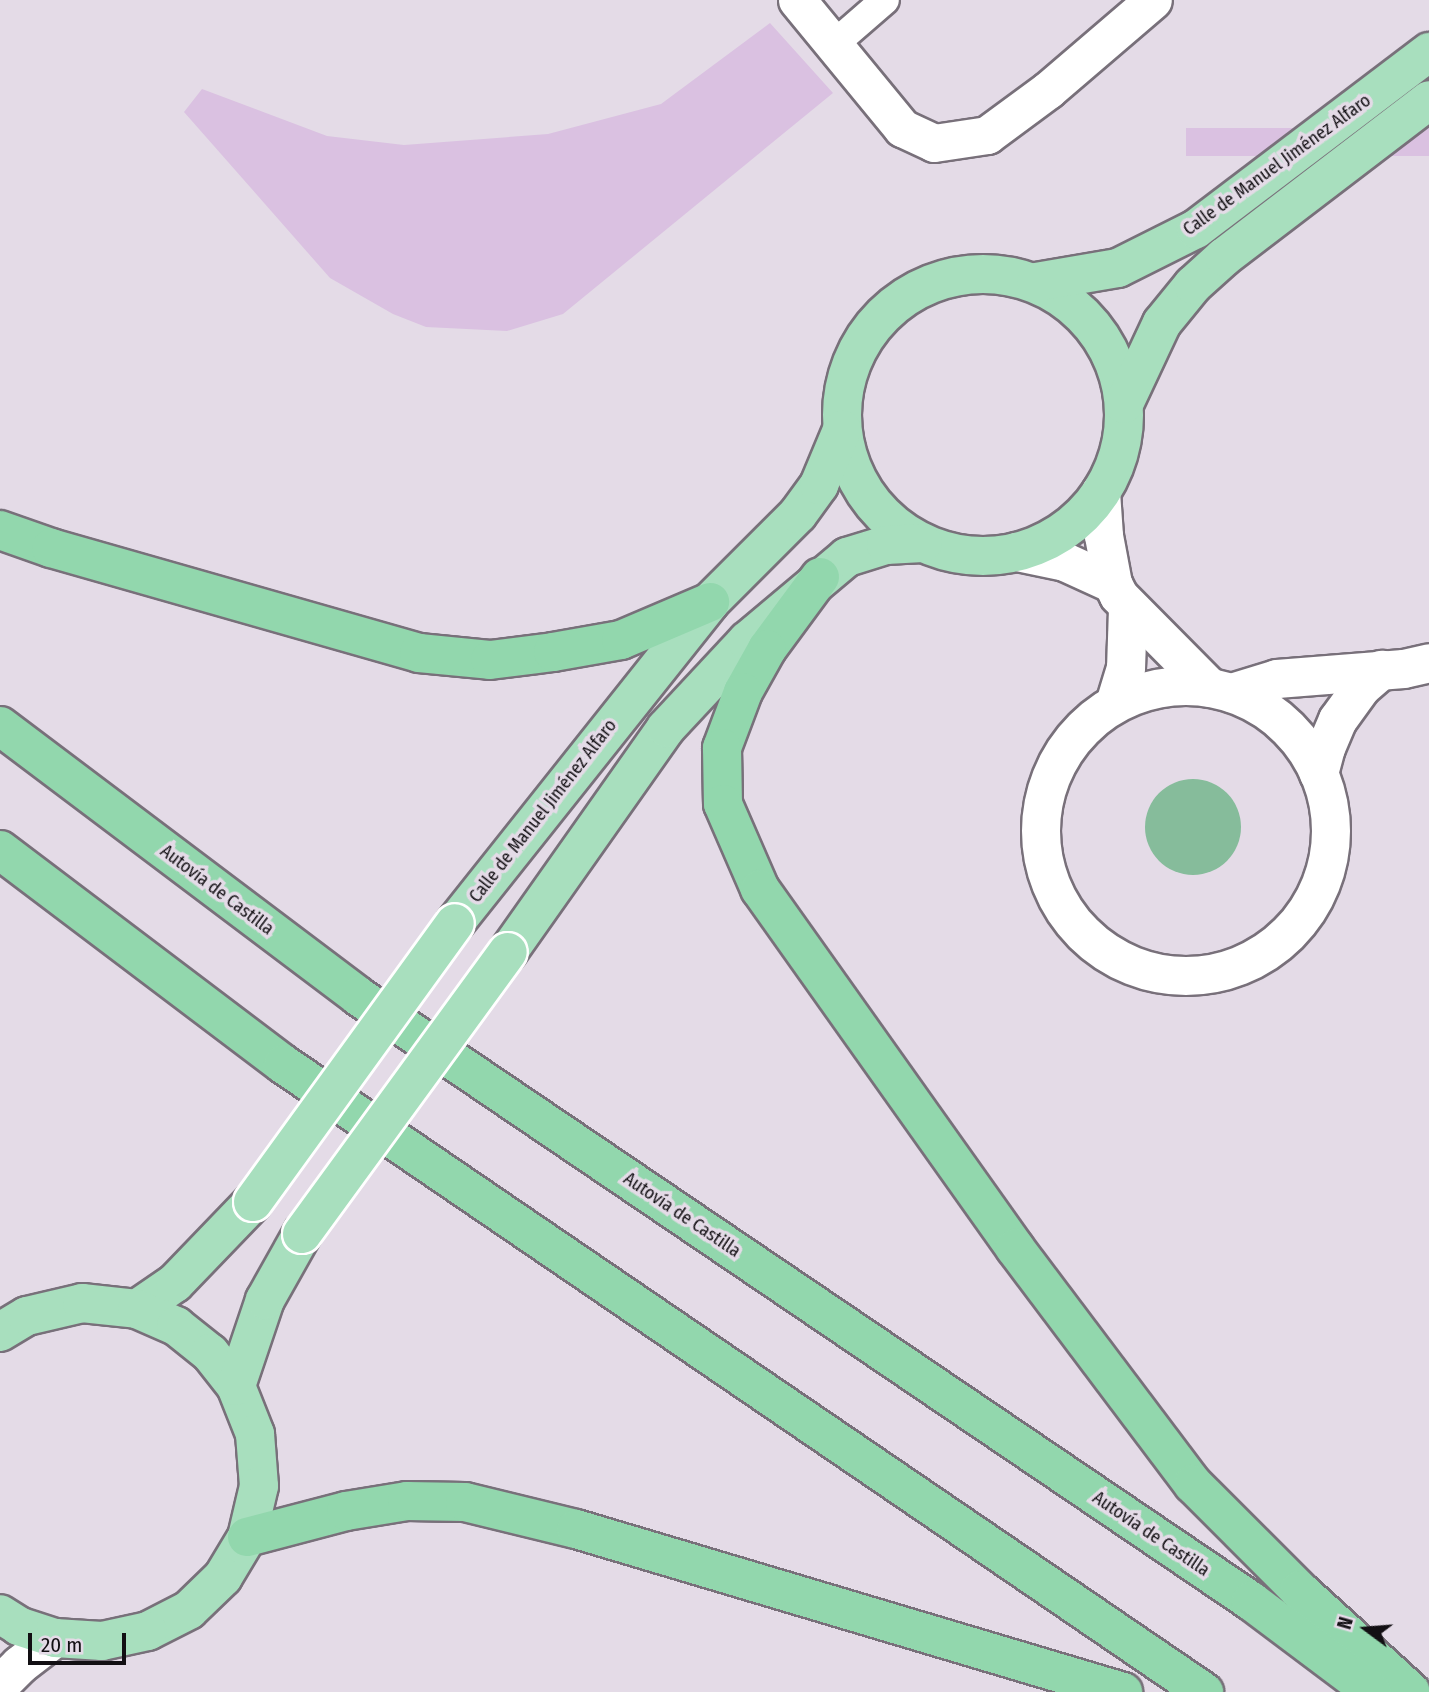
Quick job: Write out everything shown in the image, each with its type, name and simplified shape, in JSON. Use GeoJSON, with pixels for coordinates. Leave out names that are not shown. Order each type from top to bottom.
{"type":"FeatureCollection","features":[{"type":"Feature","properties":{"kind":"highway","name":"Calle de Manuel Jiménez Alfaro"},"geometry":{"type":"LineString","coordinates":[[1036,282],[1118,268],[1196,229],[1429,52]]}},
{"type":"Feature","properties":{"kind":"highway"},"geometry":{"type":"LineString","coordinates":[[1124,404],[1162,323],[1193,285],[1224,257],[1429,100]]}},
{"type":"Feature","properties":{"kind":"highway"},"geometry":{"type":"LineString","coordinates":[[995,273],[1036,282],[1070,302],[1098,330],[1116,365],[1124,404],[1120,450],[1101,492],[1079,519],[1050,540],[1017,552],[985,556],[953,553],[923,544],[892,524],[868,498],[850,465],[842,430],[844,388],[857,349],[882,315],[915,290],[953,275],[995,273]]}},
{"type":"Feature","properties":{"kind":"highway","name":"Calle de Manuel Jiménez Alfaro"},"geometry":{"type":"LineString","coordinates":[[137,1309],[175,1283],[253,1202],[455,922],[710,602],[798,514],[819,485],[842,430]]}},
{"type":"Feature","properties":{"kind":"highway"},"geometry":{"type":"LineString","coordinates":[[0,530],[51,548],[419,653],[490,660],[553,652],[621,640],[710,602]]}},
{"type":"Feature","properties":{"kind":"highway"},"geometry":{"type":"LineString","coordinates":[[236,1386],[265,1300],[302,1234],[509,952],[666,729],[747,641],[846,557],[886,545],[923,544]]}},
{"type":"Feature","properties":{"kind":"highway"},"geometry":{"type":"LineString","coordinates":[[820,577],[767,649],[743,692],[722,748],[723,804],[760,889],[1015,1248],[1193,1484],[1299,1590],[1411,1692]]}},
{"type":"Feature","properties":{"kind":"highway","name":"Autovía de Castilla"},"geometry":{"type":"LineString","coordinates":[[0,726],[358,996],[1251,1601],[1372,1692]]}},
{"type":"Feature","properties":{"kind":"highway"},"geometry":{"type":"LineString","coordinates":[[0,850],[283,1064],[1205,1692]]}},
{"type":"Feature","properties":{"kind":"highway"},"geometry":{"type":"LineString","coordinates":[[0,1332],[27,1316],[82,1303],[137,1309],[176,1326],[210,1353],[236,1386],[255,1434],[259,1486],[247,1537],[223,1577],[189,1610],[148,1632],[102,1641],[55,1638],[19,1626],[0,1614]]}},
{"type":"Feature","properties":{"kind":"highway"},"geometry":{"type":"LineString","coordinates":[[247,1537],[346,1511],[395,1503],[465,1502],[576,1529],[1123,1692]]}},
{"type":"Feature","properties":{"kind":"street"},"geometry":{"type":"LineString","coordinates":[[797,0],[832,46],[902,128],[934,143],[988,135],[1048,90],[1153,0]]}},
{"type":"Feature","properties":{"kind":"street"},"geometry":{"type":"LineString","coordinates":[[832,46],[885,0]]}},
{"type":"Feature","properties":{"kind":"street"},"geometry":{"type":"LineString","coordinates":[[1101,492],[1104,536],[1120,596],[1126,669],[1115,704]]}},
{"type":"Feature","properties":{"kind":"street"},"geometry":{"type":"LineString","coordinates":[[1017,552],[1083,568],[1120,596],[1221,690],[1276,716],[1294,733],[1319,774],[1328,802],[1332,831],[1320,888],[1306,914],[1287,936],[1256,958],[1210,975],[1181,977],[1152,974],[1125,964],[1100,950],[1078,930],[1061,907],[1049,880],[1042,852],[1042,813],[1056,766],[1078,735],[1115,704],[1161,688],[1221,690],[1276,679],[1429,663]]}},
{"type":"Feature","properties":{"kind":"street"},"geometry":{"type":"LineString","coordinates":[[1319,774],[1338,720],[1361,688],[1382,670]]}},
{"type":"Feature","properties":{"kind":"street"},"geometry":{"type":"LineString","coordinates":[[0,1685],[55,1638]]}},
{"type":"Feature","properties":{"kind":"shaded area"},"geometry":{"type":"Polygon","coordinates":[[[770,23],[833,93],[563,314],[507,331],[426,327],[393,314],[330,278],[184,112],[202,89],[327,136],[404,145],[548,134],[661,104],[770,23]]]}},
{"type":"Feature","properties":{"kind":"shaded area"},"geometry":{"type":"Polygon","coordinates":[[[1186,128],[1429,128],[1429,156],[1186,156],[1186,128]]]}},
{"type":"Feature","properties":{"kind":"shaded area"},"geometry":{"type":"Polygon","coordinates":[[[1193,779],[1211,783],[1227,793],[1237,809],[1241,827],[1237,845],[1227,861],[1211,871],[1193,875],[1175,871],[1159,861],[1149,845],[1145,827],[1149,809],[1159,793],[1175,783],[1193,779]]]}}]}
